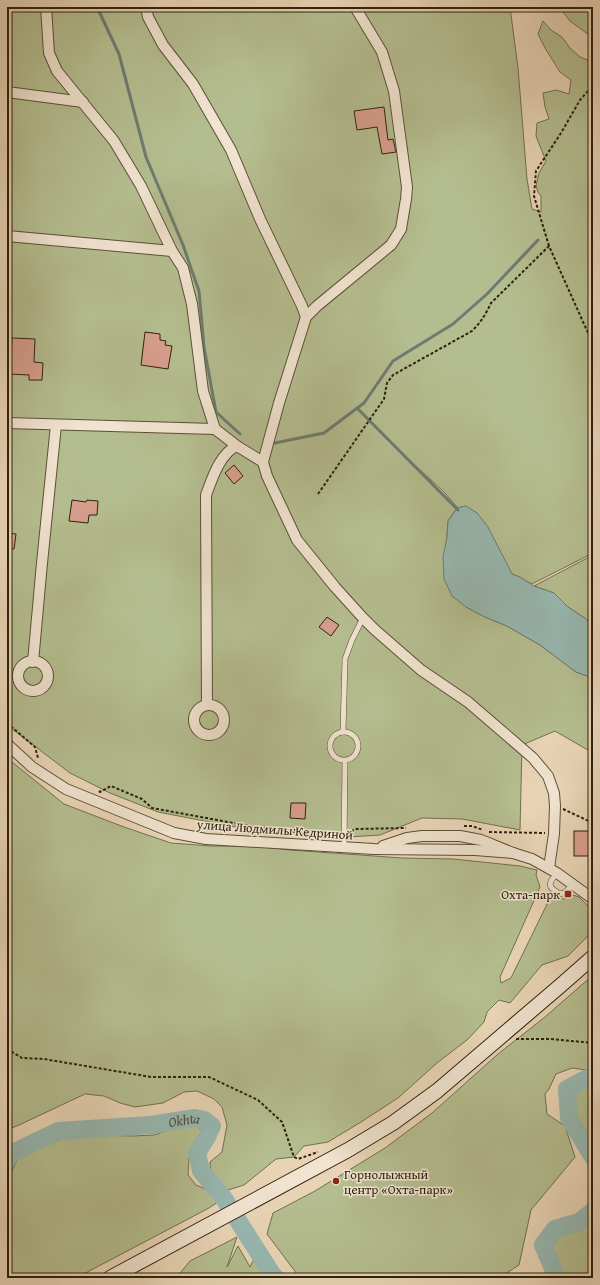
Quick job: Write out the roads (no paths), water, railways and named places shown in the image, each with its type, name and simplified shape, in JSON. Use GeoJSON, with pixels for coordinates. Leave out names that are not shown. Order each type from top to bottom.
{"type":"FeatureCollection","features":[{"type":"Feature","properties":{"kind":"street"},"geometry":{"type":"LineString","coordinates":[[46,7],[49,53],[57,71],[114,141],[140,186],[172,251],[183,268],[192,304],[203,391],[215,429],[237,446],[263,462]]}},
{"type":"Feature","properties":{"kind":"street"},"geometry":{"type":"LineString","coordinates":[[146,7],[148,17],[162,46],[193,84],[231,150],[260,219],[306,317]]}},
{"type":"Feature","properties":{"kind":"street"},"geometry":{"type":"LineString","coordinates":[[355,7],[382,52],[394,91],[407,187],[401,229],[391,245],[306,317],[279,403],[263,462],[267,476],[297,540],[335,588],[374,628],[422,670],[468,702],[533,758],[548,776],[554,793],[555,806],[553,871]]}},
{"type":"Feature","properties":{"kind":"street"},"geometry":{"type":"LineString","coordinates":[[7,92],[83,102]]}},
{"type":"Feature","properties":{"kind":"street"},"geometry":{"type":"LineString","coordinates":[[7,236],[172,251]]}},
{"type":"Feature","properties":{"kind":"street"},"geometry":{"type":"LineString","coordinates":[[7,423],[215,429]]}},
{"type":"Feature","properties":{"kind":"street"},"geometry":{"type":"LineString","coordinates":[[33,662],[56,425]]}},
{"type":"Feature","properties":{"kind":"street"},"geometry":{"type":"LineString","coordinates":[[207,705],[206,496],[214,474],[223,459],[230,449],[237,446]]}},
{"type":"Feature","properties":{"kind":"street","name":"улица Людмилы Кедриной"},"geometry":{"type":"LineString","coordinates":[[7,744],[32,767],[66,789],[174,833],[206,839],[374,849],[407,838],[422,836],[460,836],[481,840],[532,859],[553,871],[593,899]]}},
{"type":"Feature","properties":{"kind":"street"},"geometry":{"type":"LineString","coordinates":[[110,1278],[348,1150],[399,1118],[436,1091],[593,957]]}},
{"type":"Feature","properties":{"kind":"lane"},"geometry":{"type":"LineString","coordinates":[[343,732],[345,659],[352,640],[363,618]]}},
{"type":"Feature","properties":{"kind":"lane"},"geometry":{"type":"LineString","coordinates":[[343,732],[352,734],[358,741],[358,750],[354,758],[345,761],[336,759],[330,748],[330,743],[335,735],[343,732]]}},
{"type":"Feature","properties":{"kind":"lane"},"geometry":{"type":"LineString","coordinates":[[344,847],[345,761]]}},
{"type":"Feature","properties":{"kind":"lane"},"geometry":{"type":"LineString","coordinates":[[553,871],[550,885],[551,888],[558,894],[566,893],[572,884]]}},
{"type":"Feature","properties":{"kind":"water"},"geometry":{"type":"Polygon","coordinates":[[[466,506],[477,513],[488,527],[512,574],[534,586],[554,593],[568,607],[586,619],[593,627],[593,678],[576,672],[540,645],[507,626],[466,607],[452,596],[444,579],[443,557],[447,537],[448,521],[457,508],[466,506]]]}},
{"type":"Feature","properties":{"kind":"waterway"},"geometry":{"type":"LineString","coordinates":[[97,7],[119,54],[146,157],[183,245],[199,291],[204,347],[216,412],[240,434]]}},
{"type":"Feature","properties":{"kind":"waterway"},"geometry":{"type":"LineString","coordinates":[[270,444],[324,433],[364,403],[393,361],[453,324],[487,294],[538,240]]}},
{"type":"Feature","properties":{"kind":"waterway"},"geometry":{"type":"LineString","coordinates":[[357,408],[458,510]]}},
{"type":"Feature","properties":{"kind":"waterway","name":"Okhta"},"geometry":{"type":"LineString","coordinates":[[593,1081],[588,1078],[567,1089],[569,1118],[593,1157]]}},
{"type":"Feature","properties":{"kind":"waterway","name":"Okhta"},"geometry":{"type":"LineString","coordinates":[[7,1160],[10,1154],[58,1131],[151,1125],[195,1118],[204,1120],[212,1126],[197,1153],[201,1171],[223,1197],[276,1278]]}},
{"type":"Feature","properties":{"kind":"waterway","name":"Okhta"},"geometry":{"type":"LineString","coordinates":[[557,1278],[543,1245],[555,1229],[579,1222],[593,1211]]}},
{"type":"Feature","properties":{"kind":"place","name":"Охта-парк"},"geometry":{"type":"Point","coordinates":[568,894]}},
{"type":"Feature","properties":{"kind":"place","name":"Горнолыжный центр «Охта-парк»"},"geometry":{"type":"Point","coordinates":[336,1181]}}]}
